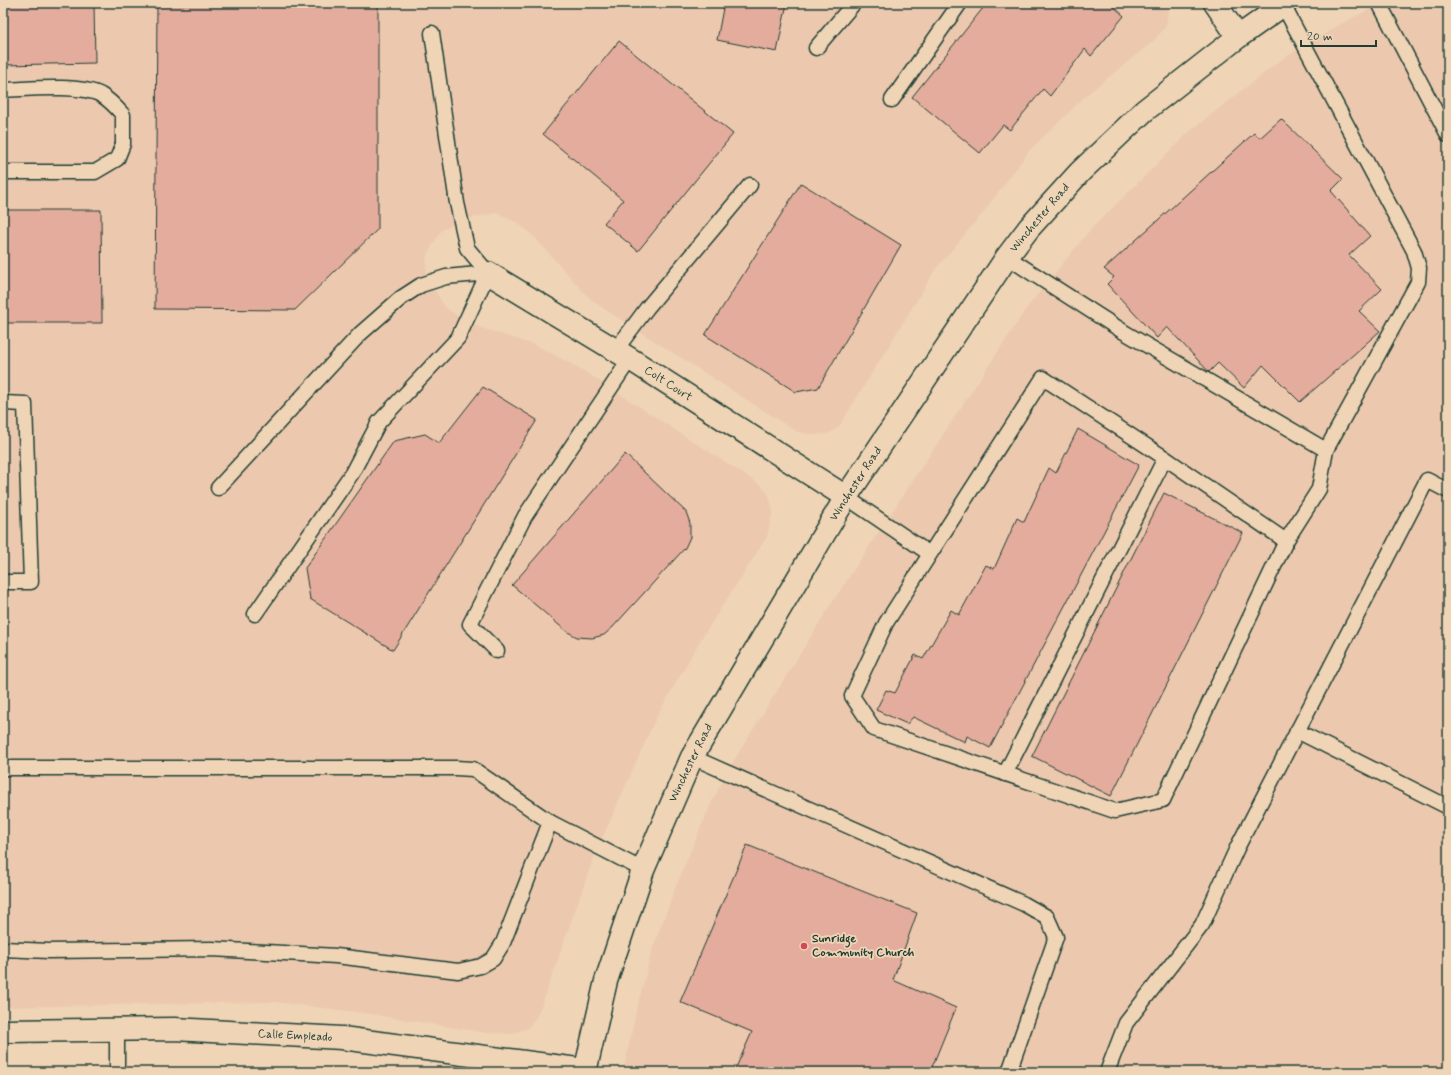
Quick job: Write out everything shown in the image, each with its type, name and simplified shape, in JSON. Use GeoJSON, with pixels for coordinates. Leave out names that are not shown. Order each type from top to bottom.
{"type":"FeatureCollection","features":[{"type":"Feature","properties":{"kind":"street"},"geometry":{"type":"LineString","coordinates":[[1215,3],[1238,37]]}},
{"type":"Feature","properties":{"kind":"street","name":"Winchester Road"},"geometry":{"type":"LineString","coordinates":[[585,1071],[606,982],[643,870],[692,757],[846,497],[1007,257],[1029,228],[1080,172],[1144,111],[1238,37],[1285,4]]}},
{"type":"Feature","properties":{"kind":"street","name":"Colt Court"},"geometry":{"type":"LineString","coordinates":[[488,273],[623,355],[846,497]]}},
{"type":"Feature","properties":{"kind":"street","name":"Calle Empleado"},"geometry":{"type":"LineString","coordinates":[[3,1030],[174,1029],[342,1038],[585,1071]]}},
{"type":"Feature","properties":{"kind":"lane"},"geometry":{"type":"LineString","coordinates":[[816,48],[854,3]]}},
{"type":"Feature","properties":{"kind":"lane"},"geometry":{"type":"LineString","coordinates":[[892,100],[960,3]]}},
{"type":"Feature","properties":{"kind":"lane"},"geometry":{"type":"LineString","coordinates":[[1379,3],[1448,135]]}},
{"type":"Feature","properties":{"kind":"lane"},"geometry":{"type":"LineString","coordinates":[[1285,4],[1414,251],[1419,268],[1418,282],[1326,450],[1319,489],[1286,541],[1163,800],[1115,811],[874,729],[852,696],[886,623],[1043,378],[1165,458],[1286,541]]}},
{"type":"Feature","properties":{"kind":"lane"},"geometry":{"type":"LineString","coordinates":[[432,33],[456,203],[467,248],[488,273]]}},
{"type":"Feature","properties":{"kind":"lane"},"geometry":{"type":"LineString","coordinates":[[3,90],[74,89],[99,94],[111,102],[123,116],[123,144],[117,159],[95,172],[3,172]]}},
{"type":"Feature","properties":{"kind":"lane"},"geometry":{"type":"LineString","coordinates":[[497,651],[470,624],[525,516],[623,355],[648,308],[750,185]]}},
{"type":"Feature","properties":{"kind":"lane"},"geometry":{"type":"LineString","coordinates":[[1007,257],[1124,332],[1326,450]]}},
{"type":"Feature","properties":{"kind":"lane"},"geometry":{"type":"LineString","coordinates":[[218,488],[360,334],[401,298],[421,285],[446,277],[488,273]]}},
{"type":"Feature","properties":{"kind":"lane"},"geometry":{"type":"LineString","coordinates":[[255,614],[352,473],[379,422],[458,338],[488,273]]}},
{"type":"Feature","properties":{"kind":"lane"},"geometry":{"type":"LineString","coordinates":[[3,403],[25,404],[30,582],[3,582]]}},
{"type":"Feature","properties":{"kind":"lane"},"geometry":{"type":"LineString","coordinates":[[1005,774],[1165,458]]}},
{"type":"Feature","properties":{"kind":"lane"},"geometry":{"type":"LineString","coordinates":[[1107,1072],[1126,1023],[1202,925],[1237,848],[1427,480],[1448,491]]}},
{"type":"Feature","properties":{"kind":"lane"},"geometry":{"type":"LineString","coordinates":[[846,497],[930,554]]}},
{"type":"Feature","properties":{"kind":"lane"},"geometry":{"type":"LineString","coordinates":[[1297,731],[1448,807]]}},
{"type":"Feature","properties":{"kind":"lane"},"geometry":{"type":"LineString","coordinates":[[692,757],[1017,901],[1047,917],[1056,937],[1009,1072]]}},
{"type":"Feature","properties":{"kind":"lane"},"geometry":{"type":"LineString","coordinates":[[3,768],[473,769],[550,822],[643,870]]}},
{"type":"Feature","properties":{"kind":"lane"},"geometry":{"type":"LineString","coordinates":[[3,950],[49,951],[212,949],[336,956],[458,971],[481,966],[493,959],[504,943],[550,822]]}},
{"type":"Feature","properties":{"kind":"lane"},"geometry":{"type":"LineString","coordinates":[[117,1029],[117,1072]]}},
{"type":"Feature","properties":{"kind":"shaded area"},"geometry":{"type":"Polygon","coordinates":[[[3,3],[1167,3],[1168,11],[1166,26],[1155,40],[1087,95],[1030,150],[983,213],[936,269],[839,427],[828,434],[816,435],[797,432],[604,309],[589,298],[535,238],[518,223],[496,213],[462,220],[441,231],[427,255],[426,276],[445,307],[470,324],[538,346],[581,369],[761,485],[769,495],[773,511],[767,537],[700,641],[656,718],[594,857],[543,1002],[536,1017],[528,1028],[512,1034],[486,1033],[363,1013],[273,1002],[3,1007],[3,3]]]}},
{"type":"Feature","properties":{"kind":"shaded area"},"geometry":{"type":"Polygon","coordinates":[[[1382,3],[1448,3],[1448,1072],[623,1072],[636,1011],[653,947],[677,883],[711,803],[734,760],[829,607],[1028,306],[1088,232],[1191,130],[1282,59],[1337,26],[1382,3]]]}},
{"type":"Feature","properties":{"kind":"building"},"geometry":{"type":"Polygon","coordinates":[[[3,3],[94,3],[95,63],[3,65],[3,3]]]}},
{"type":"Feature","properties":{"kind":"building"},"geometry":{"type":"Polygon","coordinates":[[[157,3],[378,3],[378,229],[295,310],[155,309],[157,3]]]}},
{"type":"Feature","properties":{"kind":"building"},"geometry":{"type":"Polygon","coordinates":[[[724,3],[787,3],[777,52],[717,40],[724,3]]]}},
{"type":"Feature","properties":{"kind":"building"},"geometry":{"type":"Polygon","coordinates":[[[987,3],[1110,3],[1124,16],[1091,56],[1085,49],[1050,96],[1043,89],[1010,130],[1003,125],[980,153],[912,97],[987,3]]]}},
{"type":"Feature","properties":{"kind":"building"},"geometry":{"type":"Polygon","coordinates":[[[619,41],[733,134],[638,251],[604,223],[623,200],[543,134],[619,41]]]}},
{"type":"Feature","properties":{"kind":"building"},"geometry":{"type":"Polygon","coordinates":[[[1281,119],[1343,179],[1331,191],[1370,236],[1349,255],[1382,289],[1359,311],[1380,331],[1300,402],[1263,365],[1244,388],[1218,363],[1209,372],[1167,327],[1157,338],[1107,284],[1114,277],[1104,269],[1254,133],[1260,138],[1281,119]]]}},
{"type":"Feature","properties":{"kind":"building"},"geometry":{"type":"Polygon","coordinates":[[[801,183],[901,245],[818,388],[796,392],[705,335],[801,183]]]}},
{"type":"Feature","properties":{"kind":"building"},"geometry":{"type":"Polygon","coordinates":[[[3,210],[101,210],[102,323],[3,323],[3,210]]]}},
{"type":"Feature","properties":{"kind":"building"},"geometry":{"type":"Polygon","coordinates":[[[483,387],[537,420],[393,650],[310,599],[305,568],[394,441],[425,434],[439,443],[483,387]]]}},
{"type":"Feature","properties":{"kind":"building"},"geometry":{"type":"Polygon","coordinates":[[[1078,429],[1139,465],[990,748],[967,736],[965,742],[913,717],[907,724],[876,710],[886,690],[895,693],[915,655],[923,659],[951,610],[959,615],[986,565],[994,569],[1017,518],[1024,522],[1049,468],[1056,473],[1078,429]]]}},
{"type":"Feature","properties":{"kind":"building"},"geometry":{"type":"Polygon","coordinates":[[[625,454],[686,512],[690,523],[690,537],[685,548],[604,635],[592,638],[577,637],[566,631],[512,585],[625,454]]]}},
{"type":"Feature","properties":{"kind":"building"},"geometry":{"type":"Polygon","coordinates":[[[1164,493],[1243,533],[1111,796],[1032,756],[1164,493]]]}},
{"type":"Feature","properties":{"kind":"building","name":"Sunridge Community Church"},"geometry":{"type":"Polygon","coordinates":[[[747,845],[917,913],[893,980],[956,1008],[930,1072],[734,1072],[752,1032],[680,1002],[747,845]]]}},
{"type":"Feature","properties":{"kind":"place","name":"Sunridge Community Church"},"geometry":{"type":"Point","coordinates":[804,946]}}]}
